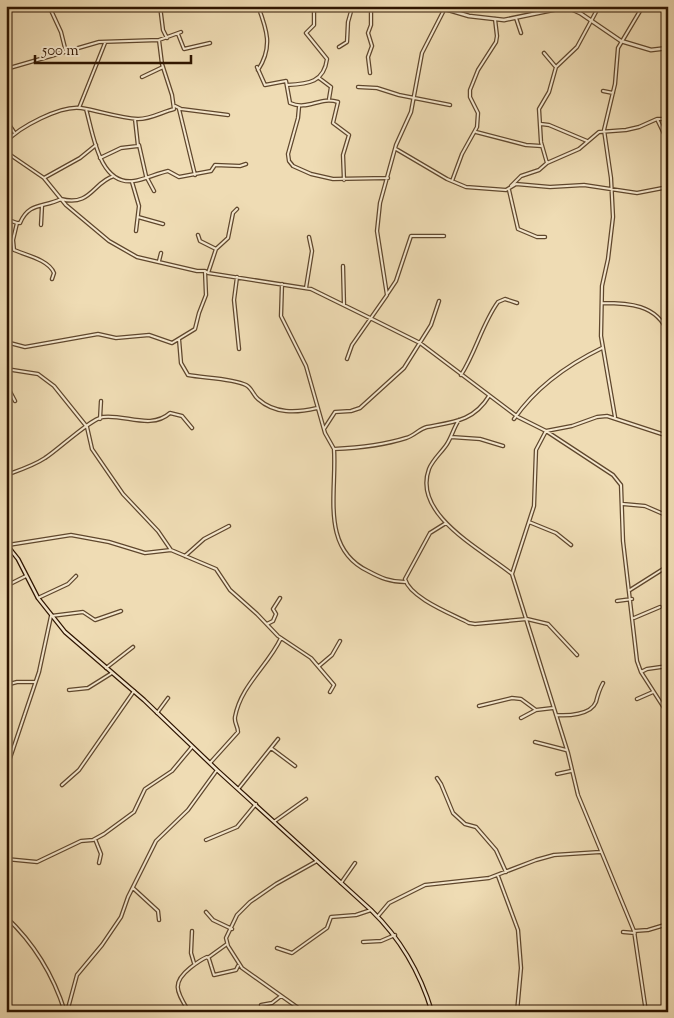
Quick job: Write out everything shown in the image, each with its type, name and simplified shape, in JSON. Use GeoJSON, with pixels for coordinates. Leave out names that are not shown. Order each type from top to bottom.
{"type":"FeatureCollection","features":[{"type":"Feature","properties":{"kind":"main road"},"geometry":{"type":"LineString","coordinates":[[332,6],[371,9],[384,6]]}},
{"type":"Feature","properties":{"kind":"main road"},"geometry":{"type":"LineString","coordinates":[[435,6],[444,10],[487,20],[516,18],[563,7],[573,9],[621,41],[651,50],[668,48]]}},
{"type":"Feature","properties":{"kind":"main road"},"geometry":{"type":"LineString","coordinates":[[7,544],[38,598],[65,632],[134,691],[210,764],[239,788],[378,916],[395,935],[424,988],[432,1012]]}},
{"type":"Feature","properties":{"kind":"street"},"geometry":{"type":"LineString","coordinates":[[49,6],[61,32],[66,52]]}},
{"type":"Feature","properties":{"kind":"street"},"geometry":{"type":"LineString","coordinates":[[160,6],[163,30],[167,38]]}},
{"type":"Feature","properties":{"kind":"street"},"geometry":{"type":"LineString","coordinates":[[258,6],[268,35],[266,56],[258,68],[265,84],[282,80],[286,81],[290,103],[299,107],[329,99],[339,105],[334,125],[349,135],[343,155],[344,180]]}},
{"type":"Feature","properties":{"kind":"street"},"geometry":{"type":"LineString","coordinates":[[287,85],[302,85],[319,78],[325,72],[327,59],[306,34],[314,25],[314,6]]}},
{"type":"Feature","properties":{"kind":"street"},"geometry":{"type":"LineString","coordinates":[[615,418],[602,348],[602,286],[613,225],[612,188],[604,130],[613,93],[621,41],[630,30],[642,6]]}},
{"type":"Feature","properties":{"kind":"street"},"geometry":{"type":"LineString","coordinates":[[339,46],[347,42],[348,22],[352,8]]}},
{"type":"Feature","properties":{"kind":"street"},"geometry":{"type":"LineString","coordinates":[[370,73],[368,58],[372,46],[368,33],[371,25],[371,9]]}},
{"type":"Feature","properties":{"kind":"street"},"geometry":{"type":"LineString","coordinates":[[387,295],[377,230],[380,203],[389,178],[396,149],[412,112],[422,53],[444,10]]}},
{"type":"Feature","properties":{"kind":"street"},"geometry":{"type":"LineString","coordinates":[[548,163],[542,146],[539,109],[550,92],[556,67],[577,47],[597,10]]}},
{"type":"Feature","properties":{"kind":"street"},"geometry":{"type":"LineString","coordinates":[[516,18],[521,32]]}},
{"type":"Feature","properties":{"kind":"street"},"geometry":{"type":"LineString","coordinates":[[452,181],[462,154],[476,132],[479,120],[470,97],[470,90],[478,70],[496,42],[498,36],[495,19]]}},
{"type":"Feature","properties":{"kind":"street"},"geometry":{"type":"LineString","coordinates":[[6,69],[105,42],[158,40],[180,33],[184,49],[210,43]]}},
{"type":"Feature","properties":{"kind":"street"},"geometry":{"type":"LineString","coordinates":[[158,40],[163,67],[175,106],[179,109],[228,115]]}},
{"type":"Feature","properties":{"kind":"street"},"geometry":{"type":"LineString","coordinates":[[79,108],[105,42]]}},
{"type":"Feature","properties":{"kind":"street"},"geometry":{"type":"LineString","coordinates":[[544,53],[556,67]]}},
{"type":"Feature","properties":{"kind":"street"},"geometry":{"type":"LineString","coordinates":[[668,62],[668,77]]}},
{"type":"Feature","properties":{"kind":"street"},"geometry":{"type":"LineString","coordinates":[[142,76],[163,67]]}},
{"type":"Feature","properties":{"kind":"street"},"geometry":{"type":"LineString","coordinates":[[319,78],[331,87],[329,99]]}},
{"type":"Feature","properties":{"kind":"street"},"geometry":{"type":"LineString","coordinates":[[358,87],[377,88],[398,96],[450,105]]}},
{"type":"Feature","properties":{"kind":"street"},"geometry":{"type":"LineString","coordinates":[[603,91],[613,93]]}},
{"type":"Feature","properties":{"kind":"street"},"geometry":{"type":"LineString","coordinates":[[6,142],[14,132],[50,115],[79,108],[135,119],[152,117],[173,110],[175,106]]}},
{"type":"Feature","properties":{"kind":"street"},"geometry":{"type":"LineString","coordinates":[[299,107],[298,118],[288,154],[290,164],[311,174],[344,180],[389,178]]}},
{"type":"Feature","properties":{"kind":"street"},"geometry":{"type":"LineString","coordinates":[[86,109],[100,158],[114,176],[132,182],[146,176],[168,171],[179,177],[211,171],[215,165],[240,166],[246,164]]}},
{"type":"Feature","properties":{"kind":"street"},"geometry":{"type":"LineString","coordinates":[[179,109],[194,175]]}},
{"type":"Feature","properties":{"kind":"street"},"geometry":{"type":"LineString","coordinates":[[135,119],[146,176],[154,191]]}},
{"type":"Feature","properties":{"kind":"street"},"geometry":{"type":"LineString","coordinates":[[657,119],[668,142]]}},
{"type":"Feature","properties":{"kind":"street"},"geometry":{"type":"LineString","coordinates":[[509,190],[521,176],[539,170],[548,163],[574,152],[604,130],[633,129],[657,119],[668,119]]}},
{"type":"Feature","properties":{"kind":"street"},"geometry":{"type":"LineString","coordinates":[[6,120],[14,132]]}},
{"type":"Feature","properties":{"kind":"street"},"geometry":{"type":"LineString","coordinates":[[541,124],[549,125],[587,141]]}},
{"type":"Feature","properties":{"kind":"street"},"geometry":{"type":"LineString","coordinates":[[476,132],[526,145],[542,146]]}},
{"type":"Feature","properties":{"kind":"street"},"geometry":{"type":"LineString","coordinates":[[44,178],[80,158],[96,145]]}},
{"type":"Feature","properties":{"kind":"street"},"geometry":{"type":"LineString","coordinates":[[100,158],[121,148],[139,145]]}},
{"type":"Feature","properties":{"kind":"street"},"geometry":{"type":"LineString","coordinates":[[396,149],[466,187],[509,190],[516,184],[544,187],[584,184],[610,190],[612,188],[637,193],[668,188]]}},
{"type":"Feature","properties":{"kind":"street"},"geometry":{"type":"LineString","coordinates":[[6,152],[44,178],[61,199],[109,241],[137,257],[197,272],[306,288],[344,305],[420,343],[516,416],[546,431],[613,474],[621,485],[624,541],[634,618],[634,641],[641,672],[668,714]]}},
{"type":"Feature","properties":{"kind":"street"},"geometry":{"type":"LineString","coordinates":[[52,279],[54,273],[52,268],[34,257],[14,250],[13,240],[27,210],[61,199],[67,201],[88,196],[106,179],[114,176]]}},
{"type":"Feature","properties":{"kind":"street"},"geometry":{"type":"LineString","coordinates":[[132,182],[139,206],[136,231]]}},
{"type":"Feature","properties":{"kind":"street"},"geometry":{"type":"LineString","coordinates":[[509,190],[518,229],[537,237],[545,237]]}},
{"type":"Feature","properties":{"kind":"street"},"geometry":{"type":"LineString","coordinates":[[41,225],[42,206]]}},
{"type":"Feature","properties":{"kind":"street"},"geometry":{"type":"LineString","coordinates":[[6,342],[25,347],[36,343],[83,338],[96,334],[116,338],[149,335],[169,344],[195,330],[198,313],[206,295],[207,272],[216,249],[228,238],[232,213],[237,210]]}},
{"type":"Feature","properties":{"kind":"street"},"geometry":{"type":"LineString","coordinates":[[138,217],[163,224]]}},
{"type":"Feature","properties":{"kind":"street"},"geometry":{"type":"LineString","coordinates":[[6,219],[19,224]]}},
{"type":"Feature","properties":{"kind":"street"},"geometry":{"type":"LineString","coordinates":[[347,358],[352,346],[396,281],[411,236],[426,234],[444,236]]}},
{"type":"Feature","properties":{"kind":"street"},"geometry":{"type":"LineString","coordinates":[[198,235],[200,240],[216,249]]}},
{"type":"Feature","properties":{"kind":"street"},"geometry":{"type":"LineString","coordinates":[[306,288],[312,251],[309,237]]}},
{"type":"Feature","properties":{"kind":"street"},"geometry":{"type":"LineString","coordinates":[[159,261],[161,253]]}},
{"type":"Feature","properties":{"kind":"street"},"geometry":{"type":"LineString","coordinates":[[342,266],[344,305]]}},
{"type":"Feature","properties":{"kind":"street"},"geometry":{"type":"LineString","coordinates":[[237,277],[234,300],[239,349]]}},
{"type":"Feature","properties":{"kind":"street"},"geometry":{"type":"LineString","coordinates":[[282,284],[280,313],[306,366],[324,429],[334,449],[336,472],[334,508],[336,528],[344,552],[354,564],[385,580],[406,582],[432,604],[469,623],[527,619],[548,624],[577,655]]}},
{"type":"Feature","properties":{"kind":"street"},"geometry":{"type":"LineString","coordinates":[[461,375],[471,360],[476,342],[498,302],[505,299],[517,303]]}},
{"type":"Feature","properties":{"kind":"street"},"geometry":{"type":"LineString","coordinates":[[324,429],[335,412],[354,410],[374,396],[404,368],[431,325],[439,301]]}},
{"type":"Feature","properties":{"kind":"street"},"geometry":{"type":"LineString","coordinates":[[602,302],[633,304],[648,309],[663,323],[668,333]]}},
{"type":"Feature","properties":{"kind":"street"},"geometry":{"type":"LineString","coordinates":[[179,339],[181,363],[188,375],[205,375],[244,384],[251,388],[260,401],[276,410],[296,411],[318,408]]}},
{"type":"Feature","properties":{"kind":"street"},"geometry":{"type":"LineString","coordinates":[[514,419],[528,399],[555,376],[577,360],[602,348]]}},
{"type":"Feature","properties":{"kind":"street"},"geometry":{"type":"LineString","coordinates":[[6,369],[33,373],[47,380],[67,400],[87,426],[92,449],[103,465],[129,501],[158,531],[171,550]]}},
{"type":"Feature","properties":{"kind":"street"},"geometry":{"type":"LineString","coordinates":[[6,384],[15,401]]}},
{"type":"Feature","properties":{"kind":"street"},"geometry":{"type":"LineString","coordinates":[[334,449],[352,449],[405,439],[425,428],[459,420],[480,410],[490,396]]}},
{"type":"Feature","properties":{"kind":"street"},"geometry":{"type":"LineString","coordinates":[[100,418],[101,401]]}},
{"type":"Feature","properties":{"kind":"street"},"geometry":{"type":"LineString","coordinates":[[6,475],[34,465],[100,418],[156,420],[165,418],[170,413],[182,416],[192,428]]}},
{"type":"Feature","properties":{"kind":"street"},"geometry":{"type":"LineString","coordinates":[[546,431],[572,426],[597,417],[615,418],[667,437],[668,431]]}},
{"type":"Feature","properties":{"kind":"street"},"geometry":{"type":"LineString","coordinates":[[459,420],[434,461],[428,479],[432,504],[436,513],[474,548],[488,555],[512,574],[567,750],[578,795],[635,932],[646,1012]]}},
{"type":"Feature","properties":{"kind":"street"},"geometry":{"type":"LineString","coordinates":[[512,574],[535,499],[536,450],[546,431]]}},
{"type":"Feature","properties":{"kind":"street"},"geometry":{"type":"LineString","coordinates":[[450,437],[480,439],[503,446]]}},
{"type":"Feature","properties":{"kind":"street"},"geometry":{"type":"LineString","coordinates":[[622,504],[645,506],[668,516]]}},
{"type":"Feature","properties":{"kind":"street"},"geometry":{"type":"LineString","coordinates":[[529,522],[556,533],[571,545]]}},
{"type":"Feature","properties":{"kind":"street"},"geometry":{"type":"LineString","coordinates":[[406,582],[430,533],[446,523]]}},
{"type":"Feature","properties":{"kind":"street"},"geometry":{"type":"LineString","coordinates":[[185,556],[204,539],[229,526]]}},
{"type":"Feature","properties":{"kind":"street"},"geometry":{"type":"LineString","coordinates":[[7,544],[71,535],[109,542],[145,553],[171,550],[216,569],[230,590],[281,638],[318,666],[334,685],[330,692]]}},
{"type":"Feature","properties":{"kind":"street"},"geometry":{"type":"LineString","coordinates":[[630,590],[668,566]]}},
{"type":"Feature","properties":{"kind":"street"},"geometry":{"type":"LineString","coordinates":[[6,586],[26,576]]}},
{"type":"Feature","properties":{"kind":"street"},"geometry":{"type":"LineString","coordinates":[[38,598],[68,584],[76,576]]}},
{"type":"Feature","properties":{"kind":"street"},"geometry":{"type":"LineString","coordinates":[[267,624],[273,621],[276,614],[273,609],[280,598]]}},
{"type":"Feature","properties":{"kind":"street"},"geometry":{"type":"LineString","coordinates":[[617,601],[632,599]]}},
{"type":"Feature","properties":{"kind":"street"},"geometry":{"type":"LineString","coordinates":[[634,618],[660,607]]}},
{"type":"Feature","properties":{"kind":"street"},"geometry":{"type":"LineString","coordinates":[[7,767],[27,712],[41,663],[51,616],[82,612],[95,620],[121,611]]}},
{"type":"Feature","properties":{"kind":"street"},"geometry":{"type":"LineString","coordinates":[[210,764],[238,732],[234,718],[245,691],[257,673],[274,655],[281,638]]}},
{"type":"Feature","properties":{"kind":"street"},"geometry":{"type":"LineString","coordinates":[[318,666],[332,655],[340,642]]}},
{"type":"Feature","properties":{"kind":"street"},"geometry":{"type":"LineString","coordinates":[[106,668],[133,647]]}},
{"type":"Feature","properties":{"kind":"street"},"geometry":{"type":"LineString","coordinates":[[641,672],[668,666]]}},
{"type":"Feature","properties":{"kind":"street"},"geometry":{"type":"LineString","coordinates":[[69,690],[88,688],[112,672]]}},
{"type":"Feature","properties":{"kind":"street"},"geometry":{"type":"LineString","coordinates":[[6,685],[17,682],[35,682]]}},
{"type":"Feature","properties":{"kind":"street"},"geometry":{"type":"LineString","coordinates":[[556,715],[569,716],[592,707],[596,703],[597,692],[603,683]]}},
{"type":"Feature","properties":{"kind":"street"},"geometry":{"type":"LineString","coordinates":[[62,785],[79,770],[134,691]]}},
{"type":"Feature","properties":{"kind":"street"},"geometry":{"type":"LineString","coordinates":[[637,699],[653,692]]}},
{"type":"Feature","properties":{"kind":"street"},"geometry":{"type":"LineString","coordinates":[[157,713],[168,698]]}},
{"type":"Feature","properties":{"kind":"street"},"geometry":{"type":"LineString","coordinates":[[479,706],[512,698],[522,699],[536,710]]}},
{"type":"Feature","properties":{"kind":"street"},"geometry":{"type":"LineString","coordinates":[[521,718],[536,710],[553,708]]}},
{"type":"Feature","properties":{"kind":"street"},"geometry":{"type":"LineString","coordinates":[[239,788],[278,739]]}},
{"type":"Feature","properties":{"kind":"street"},"geometry":{"type":"LineString","coordinates":[[534,742],[567,750]]}},
{"type":"Feature","properties":{"kind":"street"},"geometry":{"type":"LineString","coordinates":[[6,859],[37,862],[81,841],[95,839],[134,812],[145,789],[172,771],[192,747]]}},
{"type":"Feature","properties":{"kind":"street"},"geometry":{"type":"LineString","coordinates":[[271,748],[294,766]]}},
{"type":"Feature","properties":{"kind":"street"},"geometry":{"type":"LineString","coordinates":[[66,1011],[77,975],[102,945],[121,917],[132,887],[159,837],[184,815],[217,770]]}},
{"type":"Feature","properties":{"kind":"street"},"geometry":{"type":"LineString","coordinates":[[558,774],[571,772]]}},
{"type":"Feature","properties":{"kind":"street"},"geometry":{"type":"LineString","coordinates":[[436,778],[441,784],[453,813],[465,824],[476,827],[496,850],[506,872]]}},
{"type":"Feature","properties":{"kind":"street"},"geometry":{"type":"LineString","coordinates":[[275,821],[306,799]]}},
{"type":"Feature","properties":{"kind":"street"},"geometry":{"type":"LineString","coordinates":[[206,840],[237,827],[256,804]]}},
{"type":"Feature","properties":{"kind":"street"},"geometry":{"type":"LineString","coordinates":[[95,839],[101,854],[99,863]]}},
{"type":"Feature","properties":{"kind":"street"},"geometry":{"type":"LineString","coordinates":[[378,916],[389,903],[425,885],[458,883],[498,876],[554,855],[601,852]]}},
{"type":"Feature","properties":{"kind":"street"},"geometry":{"type":"LineString","coordinates":[[304,1012],[238,964],[227,944],[226,938],[237,915],[255,898],[317,861]]}},
{"type":"Feature","properties":{"kind":"street"},"geometry":{"type":"LineString","coordinates":[[340,883],[355,862]]}},
{"type":"Feature","properties":{"kind":"street"},"geometry":{"type":"LineString","coordinates":[[498,876],[518,930],[521,968],[517,1012]]}},
{"type":"Feature","properties":{"kind":"street"},"geometry":{"type":"LineString","coordinates":[[132,887],[158,911],[159,920]]}},
{"type":"Feature","properties":{"kind":"street"},"geometry":{"type":"LineString","coordinates":[[277,948],[292,953],[327,928],[331,917],[356,915],[371,910]]}},
{"type":"Feature","properties":{"kind":"street"},"geometry":{"type":"LineString","coordinates":[[206,912],[212,920],[232,928]]}},
{"type":"Feature","properties":{"kind":"street"},"geometry":{"type":"LineString","coordinates":[[6,917],[42,957],[66,1011]]}},
{"type":"Feature","properties":{"kind":"street"},"geometry":{"type":"LineString","coordinates":[[623,932],[648,930],[668,924]]}},
{"type":"Feature","properties":{"kind":"street"},"geometry":{"type":"LineString","coordinates":[[192,931],[191,953],[195,964]]}},
{"type":"Feature","properties":{"kind":"street"},"geometry":{"type":"LineString","coordinates":[[362,942],[381,940],[395,935]]}},
{"type":"Feature","properties":{"kind":"street"},"geometry":{"type":"LineString","coordinates":[[189,1012],[177,984],[181,976],[195,964],[227,944]]}},
{"type":"Feature","properties":{"kind":"street"},"geometry":{"type":"LineString","coordinates":[[208,957],[214,974],[236,970],[239,968],[238,964]]}},
{"type":"Feature","properties":{"kind":"street"},"geometry":{"type":"LineString","coordinates":[[261,1005],[272,1003],[281,996]]}}]}
